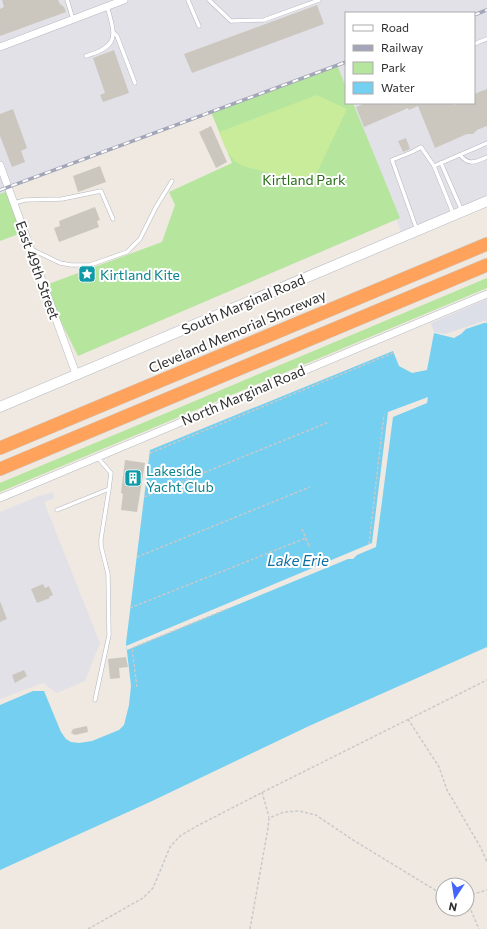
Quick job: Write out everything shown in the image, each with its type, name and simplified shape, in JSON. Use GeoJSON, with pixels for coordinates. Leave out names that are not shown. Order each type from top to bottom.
{"type":"FeatureCollection","features":[{"type":"Feature","properties":{"kind":"highway","name":"Cleveland Memorial Shoreway"},"geometry":{"type":"LineString","coordinates":[[0,448],[487,244]]}},
{"type":"Feature","properties":{"kind":"highway"},"geometry":{"type":"LineString","coordinates":[[0,469],[487,265]]}},
{"type":"Feature","properties":{"kind":"street"},"geometry":{"type":"LineString","coordinates":[[0,47],[124,0]]}},
{"type":"Feature","properties":{"kind":"street","name":"East 49th Street"},"geometry":{"type":"LineString","coordinates":[[0,166],[76,374]]}},
{"type":"Feature","properties":{"kind":"street","name":"South Marginal Road"},"geometry":{"type":"LineString","coordinates":[[0,406],[487,202]]}},
{"type":"Feature","properties":{"kind":"street","name":"North Marginal Road"},"geometry":{"type":"LineString","coordinates":[[0,498],[487,294]]}},
{"type":"Feature","properties":{"kind":"lane"},"geometry":{"type":"LineString","coordinates":[[67,0],[73,19]]}},
{"type":"Feature","properties":{"kind":"lane"},"geometry":{"type":"LineString","coordinates":[[188,0],[199,26]]}},
{"type":"Feature","properties":{"kind":"lane"},"geometry":{"type":"LineString","coordinates":[[209,0],[232,20],[264,20],[319,0]]}},
{"type":"Feature","properties":{"kind":"lane"},"geometry":{"type":"LineString","coordinates":[[86,56],[99,52],[108,47],[113,40],[114,33],[107,6]]}},
{"type":"Feature","properties":{"kind":"lane"},"geometry":{"type":"LineString","coordinates":[[114,33],[117,36],[135,83]]}},
{"type":"Feature","properties":{"kind":"lane"},"geometry":{"type":"LineString","coordinates":[[475,44],[487,39]]}},
{"type":"Feature","properties":{"kind":"lane"},"geometry":{"type":"LineString","coordinates":[[434,166],[487,143]]}},
{"type":"Feature","properties":{"kind":"lane"},"geometry":{"type":"LineString","coordinates":[[417,231],[392,160],[421,147],[434,166],[458,214]]}},
{"type":"Feature","properties":{"kind":"lane"},"geometry":{"type":"LineString","coordinates":[[460,155],[465,161],[473,163],[487,157]]}},
{"type":"Feature","properties":{"kind":"lane"},"geometry":{"type":"LineString","coordinates":[[442,163],[458,214]]}},
{"type":"Feature","properties":{"kind":"lane"},"geometry":{"type":"LineString","coordinates":[[30,249],[60,263],[71,265],[90,265],[127,252],[140,239],[156,207],[172,182]]}},
{"type":"Feature","properties":{"kind":"lane"},"geometry":{"type":"LineString","coordinates":[[14,203],[25,200],[62,199],[101,191],[113,219]]}},
{"type":"Feature","properties":{"kind":"lane"},"geometry":{"type":"LineString","coordinates":[[95,700],[109,635],[108,574],[100,540],[111,473],[97,457]]}},
{"type":"Feature","properties":{"kind":"lane"},"geometry":{"type":"LineString","coordinates":[[58,510],[109,489]]}},
{"type":"Feature","properties":{"kind":"path"},"geometry":{"type":"LineString","coordinates":[[150,453],[393,352]]}},
{"type":"Feature","properties":{"kind":"path"},"geometry":{"type":"LineString","coordinates":[[369,544],[384,414]]}},
{"type":"Feature","properties":{"kind":"path"},"geometry":{"type":"LineString","coordinates":[[144,497],[329,422]]}},
{"type":"Feature","properties":{"kind":"path"},"geometry":{"type":"LineString","coordinates":[[137,557],[310,487]]}},
{"type":"Feature","properties":{"kind":"path"},"geometry":{"type":"LineString","coordinates":[[302,529],[310,548]]}},
{"type":"Feature","properties":{"kind":"path"},"geometry":{"type":"LineString","coordinates":[[130,608],[306,538]]}},
{"type":"Feature","properties":{"kind":"path"},"geometry":{"type":"LineString","coordinates":[[137,687],[132,648],[227,609]]}},
{"type":"Feature","properties":{"kind":"path"},"geometry":{"type":"LineString","coordinates":[[88,929],[143,898],[153,888],[170,847],[180,836],[262,792],[487,680]]}},
{"type":"Feature","properties":{"kind":"path"},"geometry":{"type":"LineString","coordinates":[[408,719],[439,766],[447,790],[482,848],[487,862]]}},
{"type":"Feature","properties":{"kind":"path"},"geometry":{"type":"LineString","coordinates":[[250,929],[269,818],[262,792]]}},
{"type":"Feature","properties":{"kind":"path"},"geometry":{"type":"LineString","coordinates":[[269,818],[284,812],[300,811],[316,815],[353,840],[435,890]]}},
{"type":"Feature","properties":{"kind":"path"},"geometry":{"type":"LineString","coordinates":[[475,894],[487,890]]}},
{"type":"Feature","properties":{"kind":"path"},"geometry":{"type":"LineString","coordinates":[[474,917],[479,929]]}},
{"type":"Feature","properties":{"kind":"shaded area"},"geometry":{"type":"Polygon","coordinates":[[[0,0],[487,0],[487,201],[403,237],[352,104],[475,104],[475,12],[345,12],[345,85],[337,65],[9,187],[10,190],[0,194],[0,0]]]}},
{"type":"Feature","properties":{"kind":"shaded area"},"geometry":{"type":"Polygon","coordinates":[[[487,299],[487,322],[484,321],[445,334],[434,332],[431,323],[487,299]]]}},
{"type":"Feature","properties":{"kind":"shaded area"},"geometry":{"type":"Polygon","coordinates":[[[52,492],[55,498],[44,502],[100,643],[85,681],[57,693],[43,683],[0,699],[0,512],[52,492]]]}},
{"type":"Feature","properties":{"kind":"green space","name":"Kirtland Park"},"geometry":{"type":"Polygon","coordinates":[[[337,65],[345,85],[345,104],[353,104],[400,218],[78,356],[43,286],[162,242],[175,205],[169,192],[232,163],[211,112],[337,65]]]}},
{"type":"Feature","properties":{"kind":"green space"},"geometry":{"type":"Polygon","coordinates":[[[317,95],[347,109],[310,187],[305,187],[273,174],[241,165],[228,153],[219,132],[317,95]]]}},
{"type":"Feature","properties":{"kind":"green space"},"geometry":{"type":"Polygon","coordinates":[[[10,190],[24,232],[0,241],[0,194],[10,190]]]}},
{"type":"Feature","properties":{"kind":"green space"},"geometry":{"type":"Polygon","coordinates":[[[487,278],[487,288],[0,492],[0,483],[487,278]]]}},
{"type":"Feature","properties":{"kind":"water","name":"Lake Erie"},"geometry":{"type":"Polygon","coordinates":[[[487,323],[487,647],[309,726],[150,802],[0,870],[0,705],[33,691],[44,691],[61,732],[66,739],[71,742],[79,743],[92,741],[119,730],[124,725],[129,705],[131,686],[126,643],[150,450],[393,351],[399,366],[412,373],[427,370],[434,333],[454,338],[466,329],[487,323]]]}},
{"type":"Feature","properties":{"kind":"pier"},"geometry":{"type":"Polygon","coordinates":[[[428,397],[427,403],[393,417],[376,547],[357,555],[353,559],[348,559],[127,650],[126,646],[372,543],[388,412],[428,397]]]}},
{"type":"Feature","properties":{"kind":"building"},"geometry":{"type":"Polygon","coordinates":[[[2,0],[58,0],[66,12],[0,36],[0,9],[4,7],[2,0]]]}},
{"type":"Feature","properties":{"kind":"building"},"geometry":{"type":"Polygon","coordinates":[[[317,5],[324,24],[192,73],[184,54],[317,5]]]}},
{"type":"Feature","properties":{"kind":"building"},"geometry":{"type":"Polygon","coordinates":[[[114,50],[129,93],[103,102],[100,95],[105,93],[93,58],[114,50]]]}},
{"type":"Feature","properties":{"kind":"building"},"geometry":{"type":"Polygon","coordinates":[[[487,89],[487,126],[477,130],[473,134],[467,134],[435,148],[418,106],[409,110],[408,108],[364,127],[356,107],[364,104],[475,104],[475,94],[487,89]]]}},
{"type":"Feature","properties":{"kind":"building"},"geometry":{"type":"Polygon","coordinates":[[[13,109],[27,148],[21,151],[25,162],[12,167],[0,136],[0,114],[13,109]]]}},
{"type":"Feature","properties":{"kind":"building"},"geometry":{"type":"Polygon","coordinates":[[[211,126],[227,162],[216,168],[199,132],[211,126]]]}},
{"type":"Feature","properties":{"kind":"building"},"geometry":{"type":"Polygon","coordinates":[[[406,138],[410,149],[403,152],[398,141],[406,138]]]}},
{"type":"Feature","properties":{"kind":"building"},"geometry":{"type":"Polygon","coordinates":[[[100,166],[106,182],[78,192],[73,176],[100,166]]]}},
{"type":"Feature","properties":{"kind":"building"},"geometry":{"type":"Polygon","coordinates":[[[95,207],[100,220],[97,221],[99,227],[59,242],[54,228],[60,226],[59,221],[95,207]]]}},
{"type":"Feature","properties":{"kind":"building","name":"Lakeside Yacht Club"},"geometry":{"type":"Polygon","coordinates":[[[125,460],[145,463],[137,512],[121,510],[123,494],[121,493],[125,460]]]}},
{"type":"Feature","properties":{"kind":"building"},"geometry":{"type":"Polygon","coordinates":[[[43,584],[45,588],[49,586],[53,595],[49,597],[50,598],[37,603],[31,589],[43,584]]]}},
{"type":"Feature","properties":{"kind":"building"},"geometry":{"type":"Polygon","coordinates":[[[0,601],[7,619],[0,622],[0,601]]]}},
{"type":"Feature","properties":{"kind":"building"},"geometry":{"type":"Polygon","coordinates":[[[126,657],[128,667],[119,668],[120,678],[110,679],[108,659],[126,657]]]}},
{"type":"Feature","properties":{"kind":"building"},"geometry":{"type":"Polygon","coordinates":[[[24,670],[27,676],[15,683],[12,675],[24,670]]]}},
{"type":"Feature","properties":{"kind":"building"},"geometry":{"type":"Polygon","coordinates":[[[87,726],[88,732],[75,735],[71,733],[73,729],[87,726]]]}},
{"type":"Feature","properties":{"kind":"railway"},"geometry":{"type":"LineString","coordinates":[[475,15],[487,10]]}},
{"type":"Feature","properties":{"kind":"railway"},"geometry":{"type":"LineString","coordinates":[[0,190],[345,62]]}},
{"type":"Feature","properties":{"kind":"place","name":"Kirtland Kite"},"geometry":{"type":"Point","coordinates":[87,274]}},
{"type":"Feature","properties":{"kind":"place","name":"Lakeside Yacht Club"},"geometry":{"type":"Point","coordinates":[133,478]}}]}
